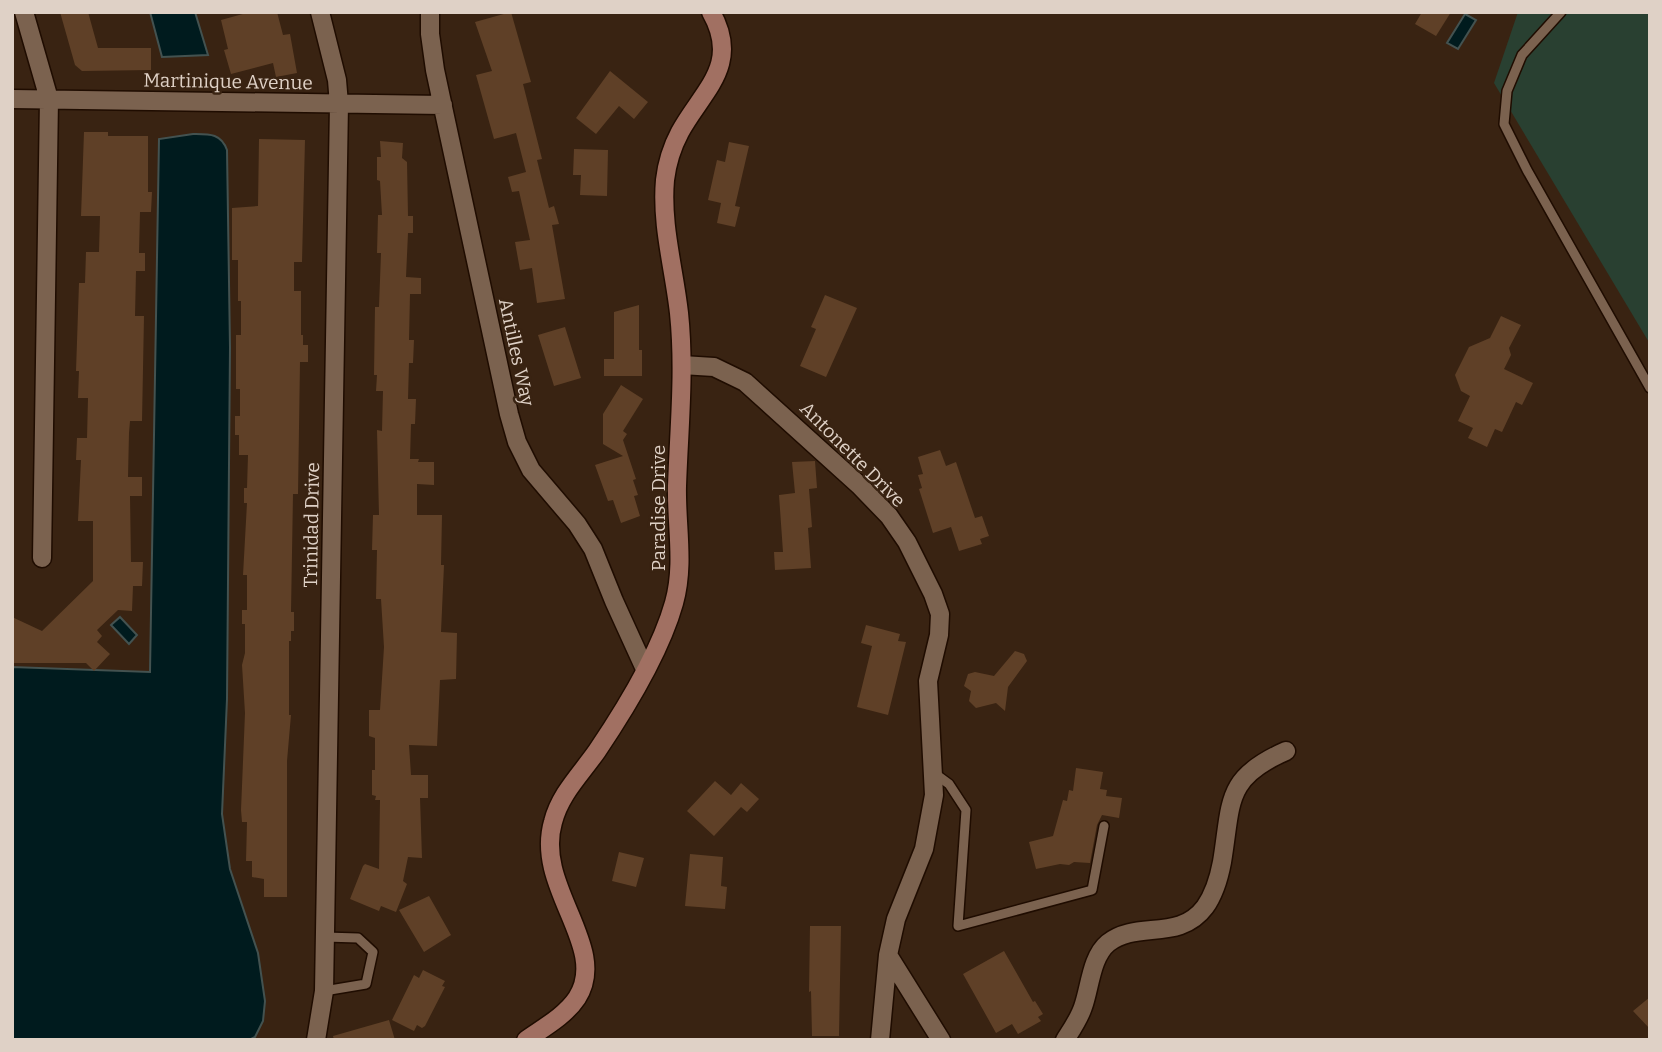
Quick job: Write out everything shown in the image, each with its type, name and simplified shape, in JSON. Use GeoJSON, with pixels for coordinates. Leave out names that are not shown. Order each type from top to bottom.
{"type":"FeatureCollection","features":[{"type":"Feature","properties":{"kind":"street"},"geometry":{"type":"LineString","coordinates":[[24,12],[49,99],[42,558]]}},
{"type":"Feature","properties":{"kind":"street","name":"Trinidad Drive"},"geometry":{"type":"LineString","coordinates":[[316,1040],[324,991],[339,104],[337,80],[320,12]]}},
{"type":"Feature","properties":{"kind":"street","name":"Antilles Way"},"geometry":{"type":"LineString","coordinates":[[429,12],[432,52],[517,442],[540,482],[586,536],[645,669]]}},
{"type":"Feature","properties":{"kind":"street","name":"Paradise Drive"},"geometry":{"type":"LineString","coordinates":[[526,1040],[571,1005],[581,990],[586,973],[582,945],[553,873],[550,853],[552,822],[565,795],[607,737],[645,669],[671,612],[680,575],[677,489],[682,365],[678,310],[664,217],[665,178],[679,134],[718,73],[722,41],[711,12]]}},
{"type":"Feature","properties":{"kind":"street","name":"Martinique Avenue"},"geometry":{"type":"LineString","coordinates":[[12,99],[443,105]]}},
{"type":"Feature","properties":{"kind":"street","name":"Antonette Drive"},"geometry":{"type":"LineString","coordinates":[[682,365],[714,367],[735,375],[755,388],[859,485],[889,516],[907,542],[940,614],[939,635],[928,681],[934,795],[924,849],[897,919],[888,955],[880,1040]]}},
{"type":"Feature","properties":{"kind":"street"},"geometry":{"type":"LineString","coordinates":[[1065,1040],[1083,1008],[1096,962],[1107,944],[1131,934],[1162,931],[1178,926],[1194,918],[1206,906],[1218,882],[1231,804],[1238,785],[1259,764],[1286,751]]}},
{"type":"Feature","properties":{"kind":"street"},"geometry":{"type":"LineString","coordinates":[[888,955],[941,1040]]}},
{"type":"Feature","properties":{"kind":"lane"},"geometry":{"type":"LineString","coordinates":[[1561,12],[1522,55],[1507,91],[1504,124],[1527,170],[1650,388]]}},
{"type":"Feature","properties":{"kind":"lane"},"geometry":{"type":"LineString","coordinates":[[933,772],[949,784],[966,810],[958,926],[1092,890],[1104,826]]}},
{"type":"Feature","properties":{"kind":"lane"},"geometry":{"type":"LineString","coordinates":[[324,991],[366,984],[373,952],[358,938],[325,937]]}},
{"type":"Feature","properties":{"kind":"green space"},"geometry":{"type":"Polygon","coordinates":[[[1518,12],[1650,12],[1650,344],[1494,83],[1518,12]]]}},
{"type":"Feature","properties":{"kind":"water"},"geometry":{"type":"Polygon","coordinates":[[[150,12],[195,12],[208,55],[162,57],[150,12]]]}},
{"type":"Feature","properties":{"kind":"water"},"geometry":{"type":"Polygon","coordinates":[[[1465,14],[1476,20],[1458,49],[1447,43],[1465,14]]]}},
{"type":"Feature","properties":{"kind":"water"},"geometry":{"type":"Polygon","coordinates":[[[193,134],[218,137],[227,150],[230,347],[227,699],[222,814],[230,869],[258,953],[265,1001],[263,1021],[255,1037],[249,1040],[12,1040],[12,667],[150,672],[159,139],[193,134]]]}},
{"type":"Feature","properties":{"kind":"water"},"geometry":{"type":"Polygon","coordinates":[[[120,617],[137,635],[129,644],[111,625],[120,617]]]}},
{"type":"Feature","properties":{"kind":"building"},"geometry":{"type":"Polygon","coordinates":[[[60,12],[88,12],[98,48],[151,48],[151,70],[82,71],[75,65],[60,12]]]}},
{"type":"Feature","properties":{"kind":"building"},"geometry":{"type":"Polygon","coordinates":[[[250,12],[277,12],[283,35],[290,34],[297,73],[276,77],[273,63],[231,74],[224,50],[228,49],[221,20],[250,12]]]}},
{"type":"Feature","properties":{"kind":"building"},"geometry":{"type":"Polygon","coordinates":[[[511,12],[531,82],[523,84],[542,159],[537,160],[549,208],[554,206],[559,224],[552,225],[565,299],[537,303],[532,268],[520,270],[515,242],[530,240],[519,191],[512,192],[508,177],[526,172],[516,133],[494,139],[476,75],[492,71],[475,22],[511,12]]]}},
{"type":"Feature","properties":{"kind":"building"},"geometry":{"type":"Polygon","coordinates":[[[1422,12],[1451,12],[1436,36],[1415,24],[1422,12]]]}},
{"type":"Feature","properties":{"kind":"building"},"geometry":{"type":"Polygon","coordinates":[[[610,71],[648,102],[634,119],[619,106],[596,134],[576,118],[610,71]]]}},
{"type":"Feature","properties":{"kind":"building"},"geometry":{"type":"Polygon","coordinates":[[[84,132],[108,132],[108,136],[148,136],[148,192],[152,192],[151,212],[140,212],[139,253],[145,253],[145,271],[136,271],[135,316],[144,316],[142,421],[130,421],[129,433],[128,477],[142,477],[142,496],[130,496],[131,562],[143,562],[142,586],[133,586],[132,611],[118,610],[97,630],[102,636],[97,642],[110,654],[94,671],[86,663],[12,663],[12,617],[42,631],[93,581],[93,521],[78,521],[81,460],[76,460],[77,438],[87,438],[88,398],[78,398],[79,371],[76,371],[79,283],[85,283],[86,252],[99,252],[100,216],[81,216],[84,132]]]}},
{"type":"Feature","properties":{"kind":"building"},"geometry":{"type":"Polygon","coordinates":[[[259,139],[305,140],[302,262],[294,262],[294,291],[301,291],[301,335],[303,345],[308,345],[308,362],[300,362],[298,494],[293,494],[291,612],[294,612],[294,631],[291,631],[289,641],[291,715],[287,761],[287,897],[264,897],[264,879],[252,877],[252,861],[246,861],[247,822],[242,822],[241,810],[245,713],[242,665],[245,653],[245,624],[242,624],[242,610],[247,610],[247,575],[243,575],[247,503],[244,503],[244,488],[247,488],[248,455],[239,455],[239,435],[235,435],[235,416],[240,416],[240,389],[236,389],[236,335],[241,335],[241,301],[238,301],[238,260],[232,260],[232,208],[258,206],[259,139]]]}},
{"type":"Feature","properties":{"kind":"building"},"geometry":{"type":"Polygon","coordinates":[[[380,141],[403,143],[402,158],[407,162],[408,216],[413,216],[413,233],[408,233],[406,277],[421,278],[421,294],[410,294],[409,340],[414,340],[413,363],[409,363],[408,399],[416,399],[415,424],[411,424],[410,459],[434,462],[434,485],[417,484],[417,515],[442,515],[441,565],[444,565],[441,632],[457,633],[456,679],[440,680],[437,746],[409,745],[411,775],[428,775],[428,798],[420,798],[422,858],[408,857],[403,881],[407,884],[396,912],[381,906],[379,911],[350,899],[363,866],[365,864],[379,869],[380,800],[375,800],[376,796],[372,795],[375,738],[369,736],[369,710],[380,710],[384,647],[381,599],[376,599],[377,550],[372,550],[373,515],[379,515],[377,430],[382,431],[383,391],[376,391],[377,375],[374,375],[375,307],[379,307],[381,253],[377,253],[378,215],[382,215],[380,181],[377,180],[377,157],[381,157],[380,141]]]}},
{"type":"Feature","properties":{"kind":"building"},"geometry":{"type":"Polygon","coordinates":[[[729,142],[749,146],[735,206],[740,207],[735,227],[717,223],[721,203],[708,200],[717,160],[725,162],[729,142]]]}},
{"type":"Feature","properties":{"kind":"building"},"geometry":{"type":"Polygon","coordinates":[[[574,149],[608,150],[607,196],[580,195],[581,175],[573,175],[574,149]]]}},
{"type":"Feature","properties":{"kind":"building"},"geometry":{"type":"Polygon","coordinates":[[[825,295],[857,308],[826,377],[800,366],[816,329],[811,327],[825,295]]]}},
{"type":"Feature","properties":{"kind":"building"},"geometry":{"type":"Polygon","coordinates":[[[639,305],[642,376],[604,376],[604,359],[614,359],[614,312],[639,305]]]}},
{"type":"Feature","properties":{"kind":"building"},"geometry":{"type":"Polygon","coordinates":[[[1501,316],[1521,325],[1509,348],[1511,355],[1504,369],[1533,383],[1522,405],[1516,402],[1502,432],[1495,429],[1487,447],[1468,438],[1473,428],[1458,421],[1470,396],[1461,391],[1455,375],[1469,347],[1490,338],[1501,316]]]}},
{"type":"Feature","properties":{"kind":"building"},"geometry":{"type":"Polygon","coordinates":[[[565,327],[581,378],[554,386],[538,335],[565,327]]]}},
{"type":"Feature","properties":{"kind":"building"},"geometry":{"type":"Polygon","coordinates":[[[621,385],[643,399],[623,431],[627,434],[623,440],[636,479],[633,480],[638,495],[634,496],[640,516],[621,523],[613,500],[608,501],[595,465],[623,456],[603,444],[603,414],[621,385]]]}},
{"type":"Feature","properties":{"kind":"building"},"geometry":{"type":"Polygon","coordinates":[[[940,450],[946,466],[956,462],[975,518],[982,516],[989,536],[980,539],[982,544],[959,551],[951,527],[933,533],[919,489],[922,488],[918,475],[923,474],[918,457],[940,450]]]}},
{"type":"Feature","properties":{"kind":"building"},"geometry":{"type":"Polygon","coordinates":[[[815,461],[817,488],[809,489],[811,568],[775,570],[774,552],[783,552],[779,495],[795,493],[792,462],[815,461]]]}},
{"type":"Feature","properties":{"kind":"building"},"geometry":{"type":"Polygon","coordinates":[[[866,625],[900,634],[898,641],[906,642],[888,715],[857,707],[872,646],[861,643],[866,625]]]}},
{"type":"Feature","properties":{"kind":"building"},"geometry":{"type":"Polygon","coordinates":[[[1015,651],[1024,654],[1027,661],[1008,687],[1005,711],[996,703],[976,708],[969,701],[971,691],[964,686],[968,674],[975,672],[994,676],[1015,651]]]}},
{"type":"Feature","properties":{"kind":"building"},"geometry":{"type":"Polygon","coordinates":[[[1076,768],[1103,772],[1100,789],[1107,790],[1106,796],[1122,798],[1119,818],[1102,815],[1097,825],[1090,863],[1074,862],[1036,869],[1029,842],[1053,836],[1063,800],[1067,801],[1069,790],[1073,791],[1076,768]]]}},
{"type":"Feature","properties":{"kind":"building"},"geometry":{"type":"Polygon","coordinates":[[[715,781],[731,795],[741,783],[759,799],[747,812],[741,807],[714,836],[687,811],[715,781]]]}},
{"type":"Feature","properties":{"kind":"building"},"geometry":{"type":"Polygon","coordinates":[[[619,852],[644,858],[636,887],[612,881],[619,852]]]}},
{"type":"Feature","properties":{"kind":"building"},"geometry":{"type":"Polygon","coordinates":[[[690,854],[723,857],[721,886],[727,887],[725,909],[685,906],[690,854]]]}},
{"type":"Feature","properties":{"kind":"building"},"geometry":{"type":"Polygon","coordinates":[[[429,896],[451,935],[424,952],[399,910],[429,896]]]}},
{"type":"Feature","properties":{"kind":"building"},"geometry":{"type":"Polygon","coordinates":[[[810,926],[841,926],[839,1036],[812,1036],[811,991],[809,992],[810,926]]]}},
{"type":"Feature","properties":{"kind":"building"},"geometry":{"type":"Polygon","coordinates":[[[1004,951],[1033,1002],[1035,1001],[1043,1014],[1038,1017],[1041,1021],[1018,1034],[1012,1024],[996,1033],[963,974],[1004,951]]]}},
{"type":"Feature","properties":{"kind":"building"},"geometry":{"type":"Polygon","coordinates":[[[423,970],[445,981],[442,986],[445,987],[425,1026],[422,1028],[417,1025],[414,1031],[392,1020],[414,975],[419,978],[423,970]]]}},
{"type":"Feature","properties":{"kind":"building"},"geometry":{"type":"Polygon","coordinates":[[[1650,997],[1650,1029],[1633,1011],[1650,997]]]}},
{"type":"Feature","properties":{"kind":"building"},"geometry":{"type":"Polygon","coordinates":[[[389,1020],[395,1040],[334,1040],[333,1036],[389,1020]]]}}]}
